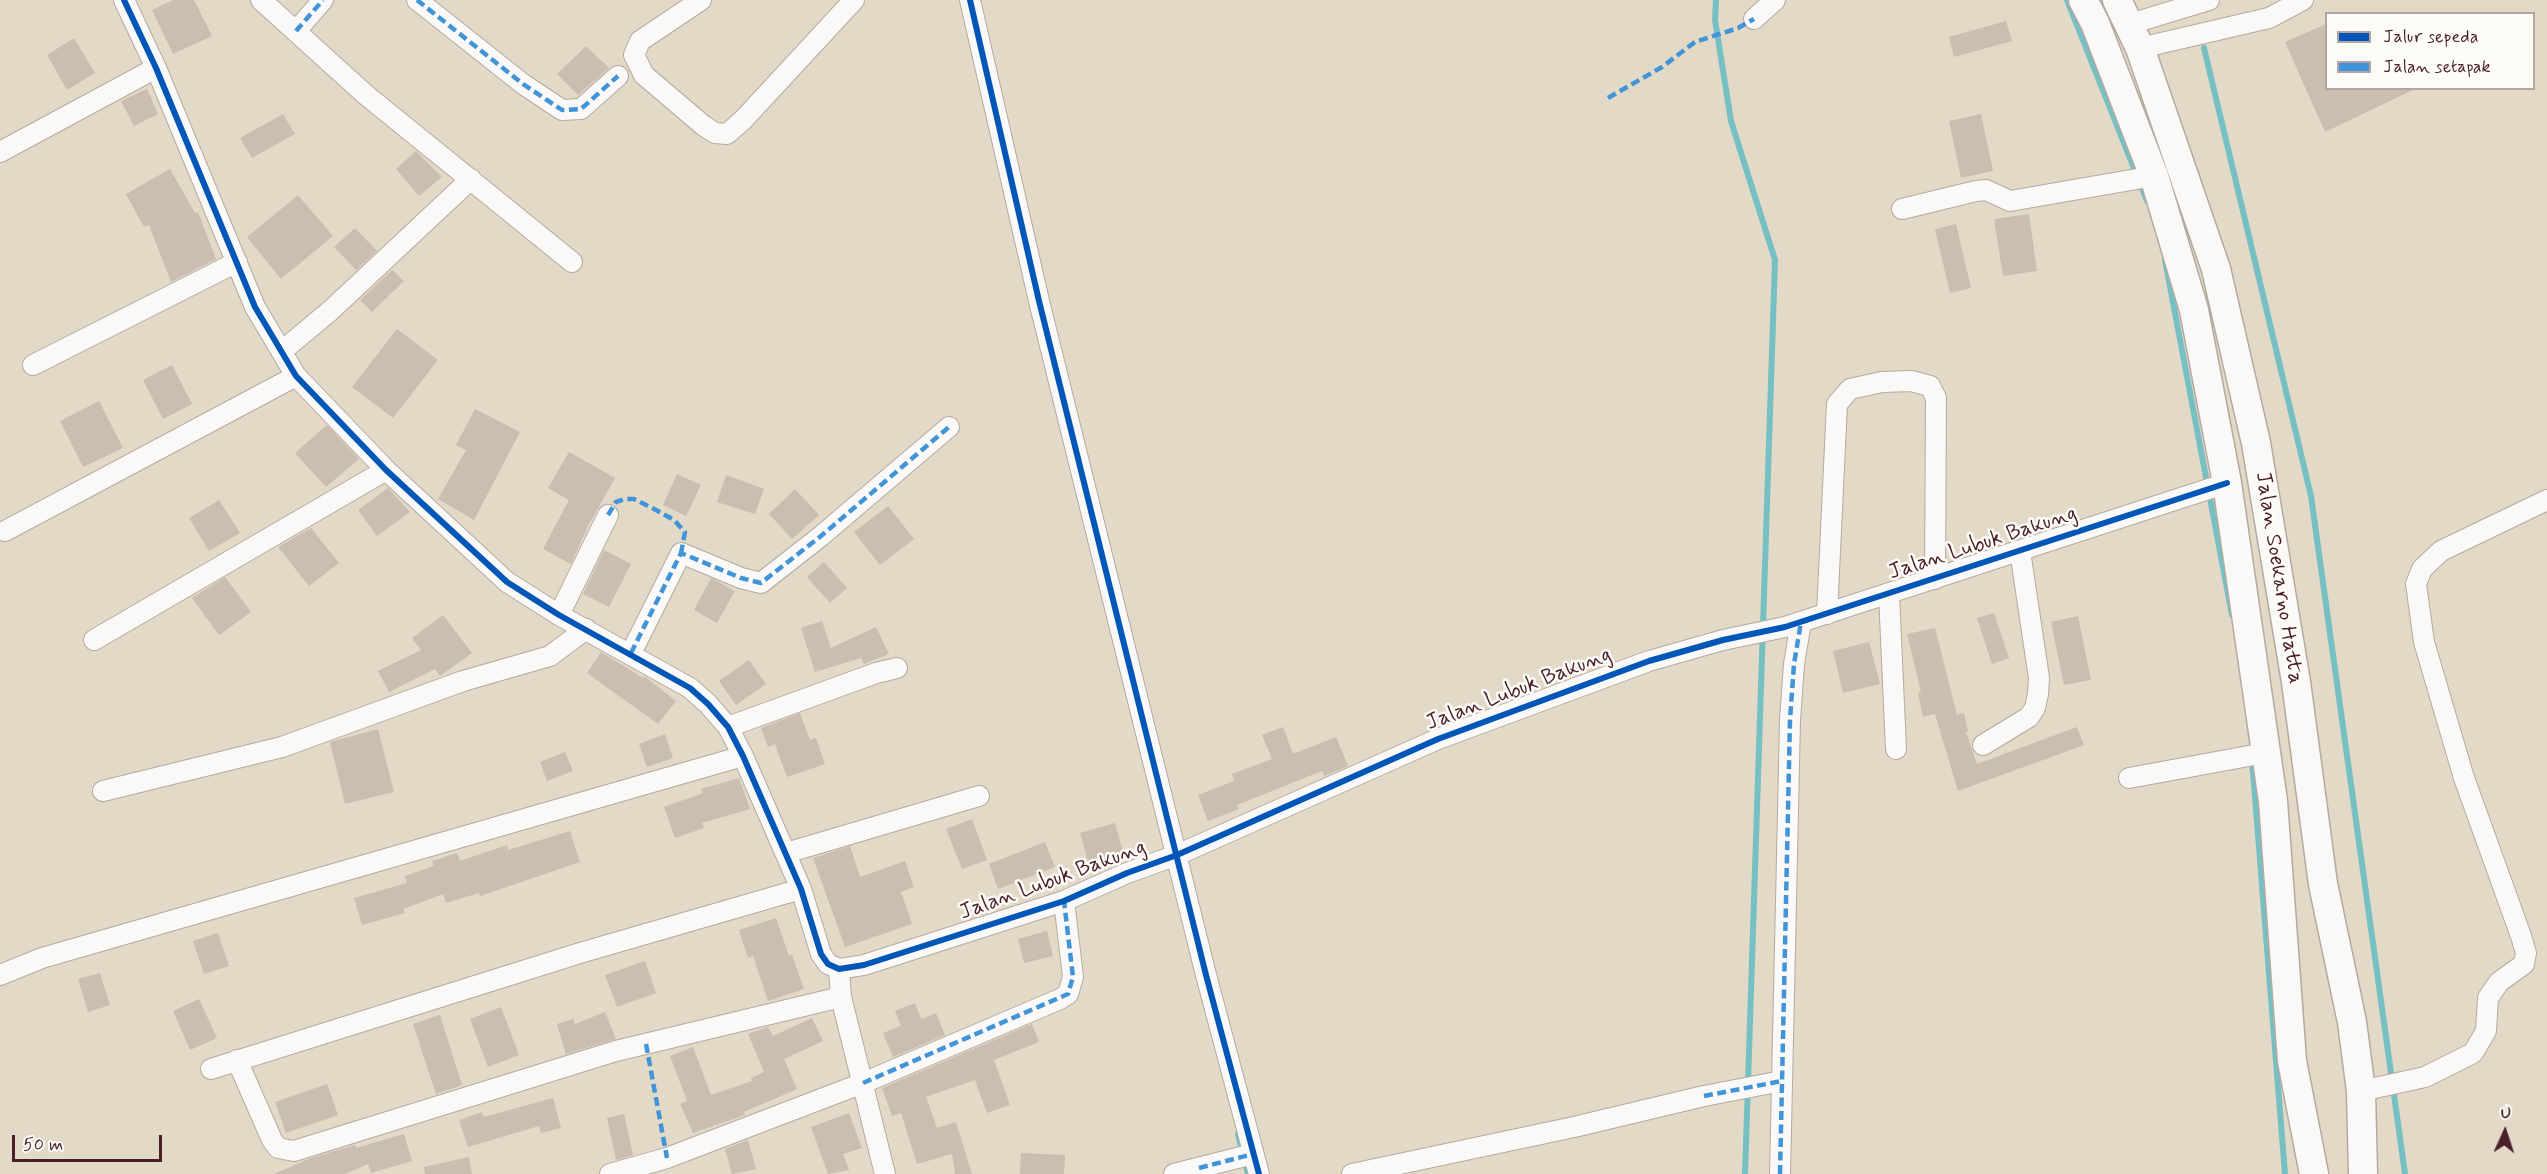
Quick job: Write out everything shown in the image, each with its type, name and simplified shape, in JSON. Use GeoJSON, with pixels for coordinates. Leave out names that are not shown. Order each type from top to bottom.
{"type":"FeatureCollection","features":[{"type":"Feature","properties":{"kind":"highway","name":"Jalan Soekarno Hatta"},"geometry":{"type":"LineString","coordinates":[[2083,0],[2095,23],[2154,176],[2194,310],[2273,801],[2292,1061],[2314,1174]]}},
{"type":"Feature","properties":{"kind":"highway","name":"Jalan Soekarno Hatta"},"geometry":{"type":"LineString","coordinates":[[2129,24],[2216,269],[2256,443],[2296,682],[2322,884],[2352,1022],[2373,1089],[2363,1174]]}},
{"type":"Feature","properties":{"kind":"street"},"geometry":{"type":"LineString","coordinates":[[124,0],[156,68],[255,308],[296,376],[386,470],[507,582],[559,615],[631,653],[690,688],[728,727],[801,889],[816,944],[828,964],[839,969],[841,998],[885,1174]]}},
{"type":"Feature","properties":{"kind":"street"},"geometry":{"type":"LineString","coordinates":[[261,0],[366,95],[572,262]]}},
{"type":"Feature","properties":{"kind":"street"},"geometry":{"type":"LineString","coordinates":[[296,31],[323,0]]}},
{"type":"Feature","properties":{"kind":"street"},"geometry":{"type":"LineString","coordinates":[[417,0],[523,84],[562,110],[581,109],[618,76]]}},
{"type":"Feature","properties":{"kind":"street"},"geometry":{"type":"LineString","coordinates":[[701,0],[640,41],[634,55],[644,75],[704,126],[715,133],[727,134],[743,120],[854,0]]}},
{"type":"Feature","properties":{"kind":"street"},"geometry":{"type":"LineString","coordinates":[[970,0],[1039,301],[1250,1155],[1259,1174]]}},
{"type":"Feature","properties":{"kind":"street"},"geometry":{"type":"LineString","coordinates":[[1754,19],[1775,0]]}},
{"type":"Feature","properties":{"kind":"street"},"geometry":{"type":"LineString","coordinates":[[2129,24],[2210,0]]}},
{"type":"Feature","properties":{"kind":"street"},"geometry":{"type":"LineString","coordinates":[[2129,24],[2269,18],[2303,0]]}},
{"type":"Feature","properties":{"kind":"street"},"geometry":{"type":"LineString","coordinates":[[0,152],[156,68]]}},
{"type":"Feature","properties":{"kind":"street"},"geometry":{"type":"LineString","coordinates":[[1902,209],[1976,191],[1986,190],[2010,201],[2154,176]]}},
{"type":"Feature","properties":{"kind":"street"},"geometry":{"type":"LineString","coordinates":[[282,351],[330,311],[471,180]]}},
{"type":"Feature","properties":{"kind":"street"},"geometry":{"type":"LineString","coordinates":[[33,366],[237,262]]}},
{"type":"Feature","properties":{"kind":"street"},"geometry":{"type":"LineString","coordinates":[[5,531],[296,376]]}},
{"type":"Feature","properties":{"kind":"street"},"geometry":{"type":"LineString","coordinates":[[1827,614],[1837,404],[1850,389],[1882,382],[1911,381],[1930,386],[1936,398],[1935,579]]}},
{"type":"Feature","properties":{"kind":"street"},"geometry":{"type":"LineString","coordinates":[[631,653],[681,553],[741,578],[761,583],[821,537],[949,426]]}},
{"type":"Feature","properties":{"kind":"street"},"geometry":{"type":"LineString","coordinates":[[94,640],[386,470]]}},
{"type":"Feature","properties":{"kind":"street","name":"Jalan Lubuk Bakung"},"geometry":{"type":"LineString","coordinates":[[839,969],[864,965],[1064,902],[1128,873],[1176,856],[1438,739],[1649,661],[1723,640],[1793,625],[2223,485]]}},
{"type":"Feature","properties":{"kind":"street"},"geometry":{"type":"LineString","coordinates":[[2373,1089],[2425,1077],[2473,1053],[2486,1031],[2488,998],[2499,982],[2524,964],[2526,953],[2461,766],[2424,642],[2416,584],[2422,569],[2441,551],[2547,500]]}},
{"type":"Feature","properties":{"kind":"street"},"geometry":{"type":"LineString","coordinates":[[559,615],[608,515]]}},
{"type":"Feature","properties":{"kind":"street"},"geometry":{"type":"LineString","coordinates":[[1983,745],[2029,717],[2035,708],[2038,694],[2039,678],[2020,551]]}},
{"type":"Feature","properties":{"kind":"street"},"geometry":{"type":"LineString","coordinates":[[1889,594],[1896,749]]}},
{"type":"Feature","properties":{"kind":"street"},"geometry":{"type":"LineString","coordinates":[[1780,1174],[1776,1083],[1794,664],[1793,625]]}},
{"type":"Feature","properties":{"kind":"street"},"geometry":{"type":"LineString","coordinates":[[103,792],[282,747],[463,681],[550,656],[586,629]]}},
{"type":"Feature","properties":{"kind":"street"},"geometry":{"type":"LineString","coordinates":[[728,727],[876,673],[897,668]]}},
{"type":"Feature","properties":{"kind":"street"},"geometry":{"type":"LineString","coordinates":[[2129,778],[2265,753]]}},
{"type":"Feature","properties":{"kind":"street"},"geometry":{"type":"LineString","coordinates":[[0,975],[42,958],[743,756]]}},
{"type":"Feature","properties":{"kind":"street"},"geometry":{"type":"LineString","coordinates":[[786,853],[979,796]]}},
{"type":"Feature","properties":{"kind":"street"},"geometry":{"type":"LineString","coordinates":[[211,1070],[569,957],[801,889]]}},
{"type":"Feature","properties":{"kind":"street"},"geometry":{"type":"LineString","coordinates":[[610,1174],[667,1158],[863,1083],[1068,994],[1073,977],[1064,902]]}},
{"type":"Feature","properties":{"kind":"street"},"geometry":{"type":"LineString","coordinates":[[237,1060],[272,1140],[278,1148],[294,1151],[616,1051],[841,998]]}},
{"type":"Feature","properties":{"kind":"street"},"geometry":{"type":"LineString","coordinates":[[1352,1174],[1574,1127],[1723,1092],[1776,1083]]}},
{"type":"Feature","properties":{"kind":"street"},"geometry":{"type":"LineString","coordinates":[[1174,1174],[1250,1155]]}},
{"type":"Feature","properties":{"kind":"building"},"geometry":{"type":"Polygon","coordinates":[[[173,0],[194,0],[212,36],[173,54],[152,10],[173,0]]]}},
{"type":"Feature","properties":{"kind":"building"},"geometry":{"type":"Polygon","coordinates":[[[2006,21],[2012,41],[1954,57],[1949,37],[2006,21]]]}},
{"type":"Feature","properties":{"kind":"building"},"geometry":{"type":"Polygon","coordinates":[[[2325,24],[2325,90],[2413,90],[2325,132],[2285,42],[2325,24]]]}},
{"type":"Feature","properties":{"kind":"building"},"geometry":{"type":"Polygon","coordinates":[[[74,38],[95,73],[67,90],[47,55],[74,38]]]}},
{"type":"Feature","properties":{"kind":"building"},"geometry":{"type":"Polygon","coordinates":[[[586,46],[609,68],[578,95],[557,74],[586,46]]]}},
{"type":"Feature","properties":{"kind":"building"},"geometry":{"type":"Polygon","coordinates":[[[147,89],[158,114],[134,126],[121,101],[147,89]]]}},
{"type":"Feature","properties":{"kind":"building"},"geometry":{"type":"Polygon","coordinates":[[[283,114],[295,134],[252,158],[240,138],[283,114]]]}},
{"type":"Feature","properties":{"kind":"building"},"geometry":{"type":"Polygon","coordinates":[[[1981,114],[1993,171],[1961,178],[1949,121],[1981,114]]]}},
{"type":"Feature","properties":{"kind":"building"},"geometry":{"type":"Polygon","coordinates":[[[416,151],[442,177],[419,196],[396,169],[416,151]]]}},
{"type":"Feature","properties":{"kind":"building"},"geometry":{"type":"Polygon","coordinates":[[[170,169],[195,213],[198,212],[216,259],[171,282],[149,225],[144,227],[126,194],[170,169]]]}},
{"type":"Feature","properties":{"kind":"building"},"geometry":{"type":"Polygon","coordinates":[[[298,195],[333,236],[281,279],[247,237],[298,195]]]}},
{"type":"Feature","properties":{"kind":"building"},"geometry":{"type":"Polygon","coordinates":[[[2029,214],[2037,271],[2003,276],[1994,219],[2029,214]]]}},
{"type":"Feature","properties":{"kind":"building"},"geometry":{"type":"Polygon","coordinates":[[[1956,224],[1971,288],[1950,293],[1935,229],[1956,224]]]}},
{"type":"Feature","properties":{"kind":"building"},"geometry":{"type":"Polygon","coordinates":[[[355,228],[377,251],[356,270],[334,247],[355,228]]]}},
{"type":"Feature","properties":{"kind":"building"},"geometry":{"type":"Polygon","coordinates":[[[392,270],[404,281],[372,312],[360,300],[392,270]]]}},
{"type":"Feature","properties":{"kind":"building"},"geometry":{"type":"Polygon","coordinates":[[[397,329],[438,360],[393,418],[352,387],[397,329]]]}},
{"type":"Feature","properties":{"kind":"building"},"geometry":{"type":"Polygon","coordinates":[[[172,365],[192,404],[163,419],[143,380],[172,365]]]}},
{"type":"Feature","properties":{"kind":"building"},"geometry":{"type":"Polygon","coordinates":[[[99,401],[123,448],[83,467],[60,421],[99,401]]]}},
{"type":"Feature","properties":{"kind":"building"},"geometry":{"type":"Polygon","coordinates":[[[475,409],[520,432],[474,520],[438,499],[466,450],[456,445],[475,409]]]}},
{"type":"Feature","properties":{"kind":"building"},"geometry":{"type":"Polygon","coordinates":[[[327,425],[359,459],[326,487],[295,453],[327,425]]]}},
{"type":"Feature","properties":{"kind":"building"},"geometry":{"type":"Polygon","coordinates":[[[569,452],[615,478],[589,524],[571,564],[543,549],[569,500],[548,488],[569,452]]]}},
{"type":"Feature","properties":{"kind":"building"},"geometry":{"type":"Polygon","coordinates":[[[677,474],[701,485],[686,516],[663,505],[677,474]]]}},
{"type":"Feature","properties":{"kind":"building"},"geometry":{"type":"Polygon","coordinates":[[[726,475],[764,489],[755,514],[717,502],[726,475]]]}},
{"type":"Feature","properties":{"kind":"building"},"geometry":{"type":"Polygon","coordinates":[[[388,488],[410,512],[377,536],[358,510],[388,488]]]}},
{"type":"Feature","properties":{"kind":"building"},"geometry":{"type":"Polygon","coordinates":[[[795,489],[819,515],[792,539],[769,514],[795,489]]]}},
{"type":"Feature","properties":{"kind":"building"},"geometry":{"type":"Polygon","coordinates":[[[219,500],[240,533],[209,551],[189,518],[219,500]]]}},
{"type":"Feature","properties":{"kind":"building"},"geometry":{"type":"Polygon","coordinates":[[[888,506],[914,539],[880,565],[854,532],[888,506]]]}},
{"type":"Feature","properties":{"kind":"building"},"geometry":{"type":"Polygon","coordinates":[[[311,528],[339,563],[309,586],[278,547],[311,528]]]}},
{"type":"Feature","properties":{"kind":"building"},"geometry":{"type":"Polygon","coordinates":[[[604,550],[631,564],[609,607],[583,594],[604,550]]]}},
{"type":"Feature","properties":{"kind":"building"},"geometry":{"type":"Polygon","coordinates":[[[824,562],[847,588],[830,603],[807,577],[824,562]]]}},
{"type":"Feature","properties":{"kind":"building"},"geometry":{"type":"Polygon","coordinates":[[[225,577],[251,612],[219,635],[192,598],[225,577]]]}},
{"type":"Feature","properties":{"kind":"building"},"geometry":{"type":"Polygon","coordinates":[[[711,578],[735,591],[717,623],[694,610],[711,578]]]}},
{"type":"Feature","properties":{"kind":"building"},"geometry":{"type":"Polygon","coordinates":[[[1994,613],[2009,658],[1992,664],[1977,618],[1994,613]]]}},
{"type":"Feature","properties":{"kind":"building"},"geometry":{"type":"Polygon","coordinates":[[[443,615],[472,653],[440,676],[435,669],[389,692],[378,671],[421,650],[412,638],[443,615]]]}},
{"type":"Feature","properties":{"kind":"building"},"geometry":{"type":"Polygon","coordinates":[[[2078,616],[2091,680],[2064,685],[2051,622],[2078,616]]]}},
{"type":"Feature","properties":{"kind":"building"},"geometry":{"type":"Polygon","coordinates":[[[822,621],[831,648],[876,627],[889,654],[864,664],[861,658],[815,672],[801,628],[822,621]]]}},
{"type":"Feature","properties":{"kind":"building"},"geometry":{"type":"Polygon","coordinates":[[[1935,628],[1957,715],[1964,713],[1968,731],[1966,732],[1977,764],[2077,727],[2084,745],[1958,791],[1935,714],[1923,717],[1918,693],[1921,692],[1907,634],[1935,628]]]}},
{"type":"Feature","properties":{"kind":"building"},"geometry":{"type":"Polygon","coordinates":[[[1869,642],[1880,684],[1843,693],[1833,651],[1869,642]]]}},
{"type":"Feature","properties":{"kind":"building"},"geometry":{"type":"Polygon","coordinates":[[[601,652],[643,678],[644,676],[676,701],[658,724],[587,673],[601,652]]]}},
{"type":"Feature","properties":{"kind":"building"},"geometry":{"type":"Polygon","coordinates":[[[749,660],[766,684],[736,705],[719,681],[749,660]]]}},
{"type":"Feature","properties":{"kind":"building"},"geometry":{"type":"Polygon","coordinates":[[[800,713],[810,740],[816,738],[825,764],[787,777],[775,744],[768,747],[761,728],[800,713]]]}},
{"type":"Feature","properties":{"kind":"building"},"geometry":{"type":"Polygon","coordinates":[[[1283,727],[1293,754],[1336,737],[1348,766],[1324,776],[1322,771],[1237,805],[1239,809],[1208,821],[1198,795],[1234,781],[1232,774],[1272,759],[1262,735],[1283,727]]]}},
{"type":"Feature","properties":{"kind":"building"},"geometry":{"type":"Polygon","coordinates":[[[378,729],[394,792],[345,804],[330,742],[378,729]]]}},
{"type":"Feature","properties":{"kind":"building"},"geometry":{"type":"Polygon","coordinates":[[[665,734],[673,758],[647,767],[639,744],[665,734]]]}},
{"type":"Feature","properties":{"kind":"building"},"geometry":{"type":"Polygon","coordinates":[[[565,752],[573,771],[547,781],[540,762],[565,752]]]}},
{"type":"Feature","properties":{"kind":"building"},"geometry":{"type":"Polygon","coordinates":[[[739,778],[750,809],[702,823],[704,828],[675,838],[664,807],[703,793],[701,789],[739,778]]]}},
{"type":"Feature","properties":{"kind":"building"},"geometry":{"type":"Polygon","coordinates":[[[972,819],[987,860],[962,869],[946,829],[972,819]]]}},
{"type":"Feature","properties":{"kind":"building"},"geometry":{"type":"Polygon","coordinates":[[[1115,823],[1124,855],[1089,864],[1080,833],[1115,823]]]}},
{"type":"Feature","properties":{"kind":"building"},"geometry":{"type":"Polygon","coordinates":[[[570,831],[580,862],[480,896],[479,893],[446,903],[443,894],[403,909],[405,913],[362,925],[354,898],[407,883],[405,876],[434,866],[432,861],[457,853],[460,861],[507,845],[508,850],[570,831]]]}},
{"type":"Feature","properties":{"kind":"building"},"geometry":{"type":"Polygon","coordinates":[[[1045,842],[1055,867],[998,889],[989,864],[1045,842]]]}},
{"type":"Feature","properties":{"kind":"building"},"geometry":{"type":"Polygon","coordinates":[[[850,846],[860,877],[905,861],[914,887],[901,892],[912,924],[845,947],[813,858],[850,846]]]}},
{"type":"Feature","properties":{"kind":"building"},"geometry":{"type":"Polygon","coordinates":[[[776,918],[789,956],[792,955],[804,989],[768,1001],[753,956],[748,958],[739,930],[776,918]]]}},
{"type":"Feature","properties":{"kind":"building"},"geometry":{"type":"Polygon","coordinates":[[[1047,931],[1053,956],[1024,963],[1018,939],[1047,931]]]}},
{"type":"Feature","properties":{"kind":"building"},"geometry":{"type":"Polygon","coordinates":[[[218,933],[229,966],[204,974],[193,941],[218,933]]]}},
{"type":"Feature","properties":{"kind":"building"},"geometry":{"type":"Polygon","coordinates":[[[645,961],[656,993],[617,1007],[605,975],[645,961]]]}},
{"type":"Feature","properties":{"kind":"building"},"geometry":{"type":"Polygon","coordinates":[[[100,973],[110,1005],[88,1012],[78,979],[100,973]]]}},
{"type":"Feature","properties":{"kind":"building"},"geometry":{"type":"Polygon","coordinates":[[[199,999],[217,1038],[190,1050],[173,1011],[199,999]]]}},
{"type":"Feature","properties":{"kind":"building"},"geometry":{"type":"Polygon","coordinates":[[[915,1003],[921,1019],[936,1013],[945,1035],[893,1057],[883,1033],[901,1026],[895,1011],[915,1003]]]}},
{"type":"Feature","properties":{"kind":"building"},"geometry":{"type":"Polygon","coordinates":[[[501,1007],[519,1055],[488,1067],[470,1019],[501,1007]]]}},
{"type":"Feature","properties":{"kind":"building"},"geometry":{"type":"Polygon","coordinates":[[[605,1012],[616,1039],[566,1054],[557,1024],[573,1019],[575,1024],[605,1012]]]}},
{"type":"Feature","properties":{"kind":"building"},"geometry":{"type":"Polygon","coordinates":[[[440,1015],[462,1085],[436,1094],[413,1024],[440,1015]]]}},
{"type":"Feature","properties":{"kind":"building"},"geometry":{"type":"Polygon","coordinates":[[[812,1018],[823,1041],[784,1059],[797,1089],[744,1112],[745,1115],[693,1133],[680,1104],[687,1101],[670,1056],[693,1047],[711,1095],[752,1081],[751,1078],[764,1072],[748,1034],[768,1027],[773,1036],[812,1018]]]}},
{"type":"Feature","properties":{"kind":"building"},"geometry":{"type":"Polygon","coordinates":[[[1032,1024],[1039,1042],[994,1060],[1010,1105],[987,1113],[975,1080],[926,1097],[937,1128],[956,1122],[972,1174],[955,1174],[952,1154],[917,1164],[901,1113],[892,1116],[882,1088],[1032,1024]]]}},
{"type":"Feature","properties":{"kind":"building"},"geometry":{"type":"Polygon","coordinates":[[[327,1084],[338,1115],[286,1133],[275,1102],[327,1084]]]}},
{"type":"Feature","properties":{"kind":"building"},"geometry":{"type":"Polygon","coordinates":[[[553,1098],[561,1128],[541,1133],[539,1126],[468,1147],[459,1120],[482,1112],[484,1117],[553,1098]]]}},
{"type":"Feature","properties":{"kind":"building"},"geometry":{"type":"Polygon","coordinates":[[[849,1113],[862,1148],[843,1154],[849,1170],[828,1174],[811,1127],[849,1113]]]}},
{"type":"Feature","properties":{"kind":"building"},"geometry":{"type":"Polygon","coordinates":[[[624,1114],[633,1155],[616,1160],[607,1118],[624,1114]]]}},
{"type":"Feature","properties":{"kind":"building"},"geometry":{"type":"Polygon","coordinates":[[[404,1134],[412,1161],[371,1173],[368,1164],[345,1174],[274,1174],[311,1158],[404,1134]]]}},
{"type":"Feature","properties":{"kind":"building"},"geometry":{"type":"Polygon","coordinates":[[[748,1140],[756,1169],[732,1174],[725,1149],[748,1140]]]}},
{"type":"Feature","properties":{"kind":"building"},"geometry":{"type":"Polygon","coordinates":[[[1021,1153],[1065,1155],[1064,1174],[1020,1174],[1021,1153]]]}},
{"type":"Feature","properties":{"kind":"building"},"geometry":{"type":"Polygon","coordinates":[[[469,1157],[472,1174],[425,1174],[424,1167],[469,1157]]]}},
{"type":"Feature","properties":{"kind":"waterway"},"geometry":{"type":"LineString","coordinates":[[1716,0],[1715,20],[1731,121],[1775,260],[1745,1174]]}},
{"type":"Feature","properties":{"kind":"waterway"},"geometry":{"type":"LineString","coordinates":[[2067,0],[2147,201]]}},
{"type":"Feature","properties":{"kind":"waterway"},"geometry":{"type":"LineString","coordinates":[[2204,48],[2311,496],[2405,1174]]}},
{"type":"Feature","properties":{"kind":"waterway"},"geometry":{"type":"LineString","coordinates":[[2165,260],[2232,615]]}},
{"type":"Feature","properties":{"kind":"waterway"},"geometry":{"type":"LineString","coordinates":[[2252,759],[2285,1174]]}},
{"type":"Feature","properties":{"kind":"waterway"},"geometry":{"type":"LineString","coordinates":[[1238,1134],[1248,1174]]}},
{"type":"Feature","properties":{"kind":"marked path"},"geometry":{"type":"LineString","coordinates":[[296,31],[323,0]]}},
{"type":"Feature","properties":{"kind":"marked path"},"geometry":{"type":"LineString","coordinates":[[417,0],[523,84],[562,110],[581,109],[618,76]]}},
{"type":"Feature","properties":{"kind":"marked path"},"geometry":{"type":"LineString","coordinates":[[1608,98],[1662,67],[1695,42],[1738,28],[1754,19]]}},
{"type":"Feature","properties":{"kind":"marked path"},"geometry":{"type":"LineString","coordinates":[[631,653],[681,553],[741,578],[761,583],[821,536],[949,427]]}},
{"type":"Feature","properties":{"kind":"marked path"},"geometry":{"type":"LineString","coordinates":[[608,515],[616,502],[625,499],[634,499],[656,510],[674,520],[685,532],[681,553]]}},
{"type":"Feature","properties":{"kind":"marked path"},"geometry":{"type":"LineString","coordinates":[[1780,1174],[1790,720],[1794,664],[1801,622]]}},
{"type":"Feature","properties":{"kind":"marked path"},"geometry":{"type":"LineString","coordinates":[[863,1083],[1068,994],[1073,977],[1064,901]]}},
{"type":"Feature","properties":{"kind":"marked path"},"geometry":{"type":"LineString","coordinates":[[646,1044],[667,1158]]}},
{"type":"Feature","properties":{"kind":"marked path"},"geometry":{"type":"LineString","coordinates":[[1704,1096],[1782,1081]]}},
{"type":"Feature","properties":{"kind":"marked path"},"geometry":{"type":"LineString","coordinates":[[1199,1168],[1253,1154]]}},
{"type":"Feature","properties":{"kind":"cycle path"},"geometry":{"type":"LineString","coordinates":[[124,0],[156,68],[255,307],[296,376],[386,470],[507,582],[559,615],[690,688],[708,704],[728,727],[743,756],[801,889],[821,954],[828,964],[839,969],[864,965],[1064,901],[1127,873],[1177,855],[1438,739],[1649,661],[1723,640],[1785,627],[2227,483]]}},
{"type":"Feature","properties":{"kind":"cycle path"},"geometry":{"type":"LineString","coordinates":[[970,0],[1039,301],[1206,975],[1259,1174]]}}]}
